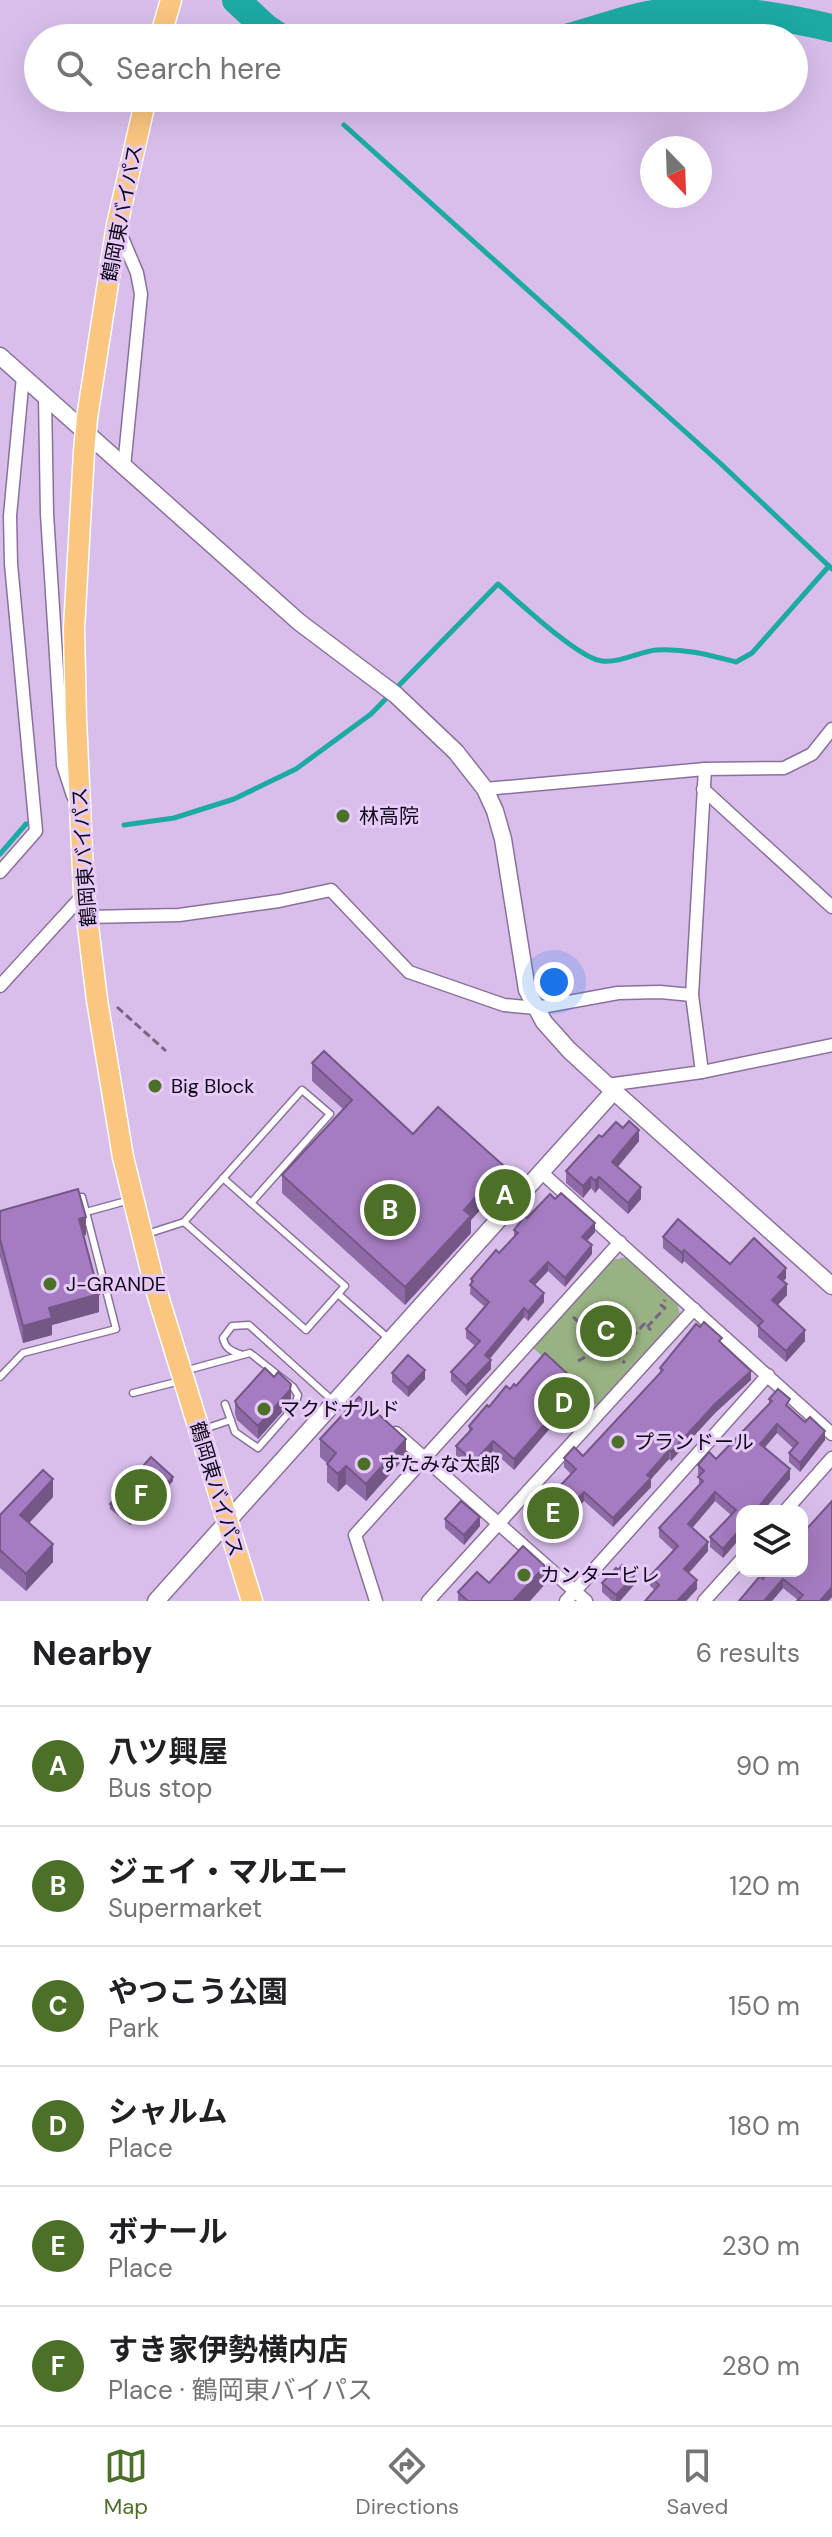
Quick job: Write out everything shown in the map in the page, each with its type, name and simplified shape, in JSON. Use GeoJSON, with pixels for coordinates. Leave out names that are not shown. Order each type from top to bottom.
{"type":"FeatureCollection","features":[{"type":"Feature","properties":{"kind":"highway"},"geometry":{"type":"LineString","coordinates":[[164,24],[171,0]]}},
{"type":"Feature","properties":{"kind":"highway","name":"鶴岡東バイパス"},"geometry":{"type":"LineString","coordinates":[[143,112],[117,225],[84,452],[74,629],[84,893],[109,1079],[133,1199],[182,1376],[252,1601]]}},
{"type":"Feature","properties":{"kind":"street"},"geometry":{"type":"LineString","coordinates":[[117,225],[137,273],[141,294],[124,467]]}},
{"type":"Feature","properties":{"kind":"street"},"geometry":{"type":"LineString","coordinates":[[0,356],[299,622],[396,695],[456,752],[485,789],[495,811],[503,839],[527,990],[553,1033],[610,1088],[832,1286]]}},
{"type":"Feature","properties":{"kind":"street"},"geometry":{"type":"LineString","coordinates":[[0,872],[36,831],[11,564],[10,516],[23,376]]}},
{"type":"Feature","properties":{"kind":"street"},"geometry":{"type":"LineString","coordinates":[[45,397],[47,514],[63,765],[79,815]]}},
{"type":"Feature","properties":{"kind":"street"},"geometry":{"type":"LineString","coordinates":[[485,789],[705,769],[784,768],[812,754],[832,729]]}},
{"type":"Feature","properties":{"kind":"street"},"geometry":{"type":"LineString","coordinates":[[702,1072],[692,995],[705,769]]}},
{"type":"Feature","properties":{"kind":"street"},"geometry":{"type":"LineString","coordinates":[[703,789],[832,907]]}},
{"type":"Feature","properties":{"kind":"street"},"geometry":{"type":"LineString","coordinates":[[87,917],[179,915],[279,901],[331,890],[409,972],[504,1005],[536,1008],[618,993],[692,995]]}},
{"type":"Feature","properties":{"kind":"street"},"geometry":{"type":"LineString","coordinates":[[0,986],[84,893]]}},
{"type":"Feature","properties":{"kind":"street"},"geometry":{"type":"LineString","coordinates":[[156,1601],[335,1403],[353,1393],[390,1340],[541,1172],[610,1088],[832,1045]]}},
{"type":"Feature","properties":{"kind":"street"},"geometry":{"type":"LineString","coordinates":[[541,1172],[832,1434]]}},
{"type":"Feature","properties":{"kind":"street"},"geometry":{"type":"LineString","coordinates":[[376,1601],[355,1535],[620,1242]]}},
{"type":"Feature","properties":{"kind":"street"},"geometry":{"type":"LineString","coordinates":[[428,1601],[694,1309]]}},
{"type":"Feature","properties":{"kind":"street"},"geometry":{"type":"LineString","coordinates":[[570,1596],[768,1375]]}},
{"type":"Feature","properties":{"kind":"street"},"geometry":{"type":"LineString","coordinates":[[391,1428],[498,1523],[570,1596],[586,1601]]}},
{"type":"Feature","properties":{"kind":"street"},"geometry":{"type":"LineString","coordinates":[[790,1505],[832,1458]]}},
{"type":"Feature","properties":{"kind":"street"},"geometry":{"type":"LineString","coordinates":[[704,1601],[736,1566]]}},
{"type":"Feature","properties":{"kind":"lane"},"geometry":{"type":"LineString","coordinates":[[143,1236],[184,1222],[302,1090],[330,1114],[251,1203]]}},
{"type":"Feature","properties":{"kind":"lane"},"geometry":{"type":"LineString","coordinates":[[184,1222],[306,1330],[338,1294],[345,1286],[223,1178]]}},
{"type":"Feature","properties":{"kind":"lane"},"geometry":{"type":"LineString","coordinates":[[0,1377],[23,1353],[116,1329],[82,1197],[71,1199]]}},
{"type":"Feature","properties":{"kind":"lane"},"geometry":{"type":"LineString","coordinates":[[86,1212],[133,1199]]}},
{"type":"Feature","properties":{"kind":"lane"},"geometry":{"type":"LineString","coordinates":[[338,1294],[390,1340]]}},
{"type":"Feature","properties":{"kind":"lane"},"geometry":{"type":"LineString","coordinates":[[241,1354],[231,1351],[223,1338],[232,1326],[249,1325],[335,1403]]}},
{"type":"Feature","properties":{"kind":"lane"},"geometry":{"type":"LineString","coordinates":[[133,1393],[250,1353],[293,1387],[298,1400],[258,1448],[235,1432],[225,1404]]}},
{"type":"Feature","properties":{"kind":"lane"},"geometry":{"type":"LineString","coordinates":[[199,1430],[231,1420]]}},
{"type":"Feature","properties":{"kind":"path"},"geometry":{"type":"LineString","coordinates":[[117,1007],[166,1051]]}},
{"type":"Feature","properties":{"kind":"path"},"geometry":{"type":"LineString","coordinates":[[616,1356],[644,1324],[649,1329],[665,1308],[661,1305],[670,1296]]}},
{"type":"Feature","properties":{"kind":"path"},"geometry":{"type":"LineString","coordinates":[[565,1310],[603,1345]]}},
{"type":"Feature","properties":{"kind":"path"},"geometry":{"type":"LineString","coordinates":[[578,1361],[605,1341],[612,1346],[609,1349],[631,1369]]}},
{"type":"Feature","properties":{"kind":"green space"},"geometry":{"type":"Polygon","coordinates":[[[627,1257],[677,1302],[680,1315],[597,1406],[531,1346],[611,1260],[627,1257]]]}},
{"type":"Feature","properties":{"kind":"building"},"geometry":{"type":"Polygon","coordinates":[[[324,1051],[413,1134],[438,1107],[504,1166],[464,1210],[471,1216],[405,1287],[282,1175],[352,1100],[312,1063],[324,1051]]]}},
{"type":"Feature","properties":{"kind":"building"},"geometry":{"type":"Polygon","coordinates":[[[629,1121],[639,1130],[612,1162],[641,1187],[628,1203],[599,1177],[595,1181],[591,1177],[583,1186],[566,1171],[599,1135],[602,1137],[616,1122],[623,1128],[629,1121]]]}},
{"type":"Feature","properties":{"kind":"building","name":"J-GRANDE"},"geometry":{"type":"Polygon","coordinates":[[[78,1189],[86,1217],[79,1219],[99,1294],[49,1308],[52,1318],[23,1326],[0,1239],[0,1211],[78,1189]]]}},
{"type":"Feature","properties":{"kind":"building"},"geometry":{"type":"Polygon","coordinates":[[[561,1193],[595,1223],[582,1237],[592,1245],[565,1278],[548,1262],[530,1281],[544,1293],[528,1312],[524,1308],[485,1355],[491,1360],[466,1386],[451,1372],[480,1341],[466,1329],[489,1302],[470,1285],[471,1279],[496,1250],[499,1253],[518,1233],[514,1230],[525,1216],[527,1218],[550,1194],[555,1199],[561,1193]]]}},
{"type":"Feature","properties":{"kind":"building"},"geometry":{"type":"Polygon","coordinates":[[[678,1219],[730,1264],[754,1238],[786,1268],[778,1277],[787,1284],[772,1300],[805,1330],[786,1351],[758,1326],[763,1321],[684,1250],[682,1253],[663,1237],[678,1219]]]}},
{"type":"Feature","properties":{"kind":"building"},"geometry":{"type":"Polygon","coordinates":[[[704,1322],[751,1371],[715,1404],[671,1452],[669,1450],[647,1475],[651,1478],[613,1518],[584,1492],[552,1524],[533,1507],[554,1484],[558,1488],[576,1469],[564,1458],[574,1447],[583,1456],[663,1370],[660,1368],[696,1324],[700,1327],[704,1322]]]}},
{"type":"Feature","properties":{"kind":"building"},"geometry":{"type":"Polygon","coordinates":[[[545,1353],[582,1387],[570,1400],[573,1403],[564,1414],[558,1409],[514,1459],[493,1441],[474,1462],[456,1446],[472,1429],[469,1426],[506,1386],[510,1389],[514,1384],[516,1386],[545,1353]]]}},
{"type":"Feature","properties":{"kind":"building"},"geometry":{"type":"Polygon","coordinates":[[[408,1355],[425,1370],[408,1388],[392,1373],[408,1355]]]}},
{"type":"Feature","properties":{"kind":"building"},"geometry":{"type":"Polygon","coordinates":[[[265,1368],[274,1377],[278,1372],[291,1384],[290,1390],[258,1426],[235,1401],[265,1368]]]}},
{"type":"Feature","properties":{"kind":"building"},"geometry":{"type":"Polygon","coordinates":[[[778,1389],[790,1399],[786,1405],[805,1422],[810,1417],[825,1431],[800,1463],[789,1453],[798,1443],[777,1424],[760,1444],[790,1469],[760,1505],[736,1505],[736,1510],[715,1492],[688,1524],[708,1542],[684,1569],[697,1580],[677,1601],[645,1601],[659,1585],[650,1576],[678,1546],[659,1528],[703,1481],[698,1477],[704,1471],[698,1465],[709,1452],[716,1459],[772,1401],[769,1399],[778,1389]]]}},
{"type":"Feature","properties":{"kind":"building","name":"すたみな太郎"},"geometry":{"type":"Polygon","coordinates":[[[359,1397],[406,1439],[366,1484],[346,1466],[338,1474],[327,1464],[336,1453],[320,1439],[359,1397]]]}},
{"type":"Feature","properties":{"kind":"building"},"geometry":{"type":"Polygon","coordinates":[[[151,1457],[173,1477],[130,1521],[110,1504],[151,1457]]]}},
{"type":"Feature","properties":{"kind":"building"},"geometry":{"type":"Polygon","coordinates":[[[43,1470],[53,1479],[20,1515],[53,1544],[26,1574],[0,1550],[0,1515],[43,1470]]]}},
{"type":"Feature","properties":{"kind":"building"},"geometry":{"type":"Polygon","coordinates":[[[461,1501],[480,1517],[464,1535],[445,1519],[461,1501]]]}},
{"type":"Feature","properties":{"kind":"building"},"geometry":{"type":"Polygon","coordinates":[[[832,1501],[832,1587],[820,1601],[797,1601],[803,1595],[783,1579],[764,1601],[739,1601],[759,1577],[808,1577],[808,1527],[832,1501]]]}},
{"type":"Feature","properties":{"kind":"building"},"geometry":{"type":"Polygon","coordinates":[[[736,1510],[736,1534],[723,1549],[710,1537],[736,1510]]]}},
{"type":"Feature","properties":{"kind":"building"},"geometry":{"type":"Polygon","coordinates":[[[523,1546],[545,1566],[513,1601],[468,1601],[458,1592],[477,1572],[489,1583],[523,1546]]]}},
{"type":"Feature","properties":{"kind":"building"},"geometry":{"type":"Polygon","coordinates":[[[622,1565],[634,1576],[616,1595],[602,1583],[622,1565]]]}},
{"type":"Feature","properties":{"kind":"waterway"},"geometry":{"type":"LineString","coordinates":[[236,0],[262,24]]}},
{"type":"Feature","properties":{"kind":"waterway"},"geometry":{"type":"LineString","coordinates":[[615,24],[666,12],[714,10],[785,18],[832,28]]}},
{"type":"Feature","properties":{"kind":"waterway"},"geometry":{"type":"LineString","coordinates":[[344,125],[720,463],[832,569]]}},
{"type":"Feature","properties":{"kind":"waterway"},"geometry":{"type":"LineString","coordinates":[[124,825],[174,818],[234,799],[296,769],[371,714],[498,584],[564,640],[592,658],[609,661],[649,651],[677,650],[736,662],[752,653],[829,566]]}},
{"type":"Feature","properties":{"kind":"waterway"},"geometry":{"type":"LineString","coordinates":[[0,854],[26,824]]}},
{"type":"Feature","properties":{"kind":"place","name":"林高院"},"geometry":{"type":"Point","coordinates":[343,816]}},
{"type":"Feature","properties":{"kind":"place","name":"Big Block"},"geometry":{"type":"Point","coordinates":[155,1086]}},
{"type":"Feature","properties":{"kind":"place","name":"八ツ興屋"},"geometry":{"type":"Point","coordinates":[505,1195]}},
{"type":"Feature","properties":{"kind":"place","name":"ジェイ・マルエー"},"geometry":{"type":"Point","coordinates":[390,1210]}},
{"type":"Feature","properties":{"kind":"place","name":"J-GRANDE"},"geometry":{"type":"Point","coordinates":[50,1284]}},
{"type":"Feature","properties":{"kind":"place","name":"やつこう公園"},"geometry":{"type":"Point","coordinates":[606,1331]}},
{"type":"Feature","properties":{"kind":"place","name":"シャルム"},"geometry":{"type":"Point","coordinates":[564,1403]}},
{"type":"Feature","properties":{"kind":"place","name":"マクドナルド"},"geometry":{"type":"Point","coordinates":[264,1409]}},
{"type":"Feature","properties":{"kind":"place","name":"プランドール"},"geometry":{"type":"Point","coordinates":[618,1442]}},
{"type":"Feature","properties":{"kind":"place","name":"すたみな太郎"},"geometry":{"type":"Point","coordinates":[364,1464]}},
{"type":"Feature","properties":{"kind":"place","name":"すき家伊勢横内店"},"geometry":{"type":"Point","coordinates":[141,1495]}},
{"type":"Feature","properties":{"kind":"place","name":"ボナール"},"geometry":{"type":"Point","coordinates":[553,1513]}},
{"type":"Feature","properties":{"kind":"place","name":"カンタービレ"},"geometry":{"type":"Point","coordinates":[524,1575]}}]}
